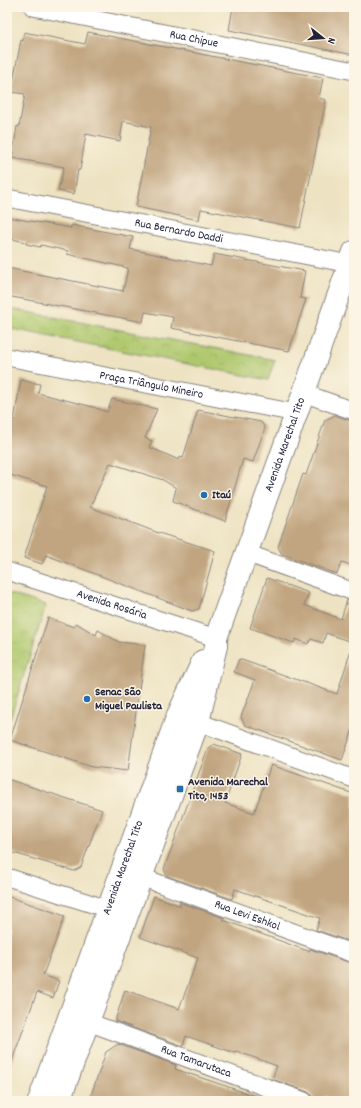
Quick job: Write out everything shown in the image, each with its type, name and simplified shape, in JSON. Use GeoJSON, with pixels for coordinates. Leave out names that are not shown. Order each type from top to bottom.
{"type":"FeatureCollection","features":[{"type":"Feature","properties":{"kind":"main road","name":"Avenida Marechal Tito"},"geometry":{"type":"LineString","coordinates":[[39,1101],[178,715],[211,643],[216,638],[352,258]]}},
{"type":"Feature","properties":{"kind":"main road"},"geometry":{"type":"LineString","coordinates":[[198,722],[193,711],[193,702],[216,638]]}},
{"type":"Feature","properties":{"kind":"main road","name":"Avenida Marechal Tito"},"geometry":{"type":"LineString","coordinates":[[59,1101],[198,722]]}},
{"type":"Feature","properties":{"kind":"main road"},"geometry":{"type":"LineString","coordinates":[[107,970],[106,964],[113,940],[113,930],[108,909]]}},
{"type":"Feature","properties":{"kind":"street","name":"Rua Chipue"},"geometry":{"type":"LineString","coordinates":[[33,7],[354,71]]}},
{"type":"Feature","properties":{"kind":"street","name":"Rua Bernardo Daddi"},"geometry":{"type":"LineString","coordinates":[[7,198],[352,258]]}},
{"type":"Feature","properties":{"kind":"street","name":"Praça Triângulo Mineiro"},"geometry":{"type":"LineString","coordinates":[[7,357],[300,403],[354,410]]}},
{"type":"Feature","properties":{"kind":"street"},"geometry":{"type":"LineString","coordinates":[[246,553],[354,592]]}},
{"type":"Feature","properties":{"kind":"street","name":"Avenida Rosária"},"geometry":{"type":"LineString","coordinates":[[7,571],[216,638]]}},
{"type":"Feature","properties":{"kind":"street"},"geometry":{"type":"LineString","coordinates":[[198,722],[354,779]]}},
{"type":"Feature","properties":{"kind":"street"},"geometry":{"type":"LineString","coordinates":[[7,877],[108,909]]}},
{"type":"Feature","properties":{"kind":"street","name":"Rua Levi Eshkol"},"geometry":{"type":"LineString","coordinates":[[141,877],[354,954]]}},
{"type":"Feature","properties":{"kind":"street","name":"Rua Tamarutaca"},"geometry":{"type":"LineString","coordinates":[[88,1022],[304,1101]]}},
{"type":"Feature","properties":{"kind":"green space"},"geometry":{"type":"Polygon","coordinates":[[[7,308],[275,360],[268,380],[7,328],[7,308]]]}},
{"type":"Feature","properties":{"kind":"green space"},"geometry":{"type":"Polygon","coordinates":[[[7,593],[46,605],[10,719],[7,718],[7,593]]]}},
{"type":"Feature","properties":{"kind":"building"},"geometry":{"type":"Polygon","coordinates":[[[233,7],[354,7],[354,55],[229,30],[233,7]]]}},
{"type":"Feature","properties":{"kind":"building"},"geometry":{"type":"Polygon","coordinates":[[[24,32],[85,44],[88,32],[323,78],[319,98],[326,100],[300,228],[201,209],[199,220],[136,207],[151,127],[123,121],[120,141],[86,134],[74,194],[58,191],[64,167],[12,158],[17,126],[19,127],[25,94],[11,92],[21,40],[23,41],[24,32]]]}},
{"type":"Feature","properties":{"kind":"building"},"geometry":{"type":"Polygon","coordinates":[[[7,217],[71,228],[71,225],[133,237],[130,249],[211,266],[214,254],[305,271],[300,298],[306,299],[289,351],[171,328],[173,317],[145,312],[143,322],[7,296],[7,268],[123,291],[128,268],[67,254],[68,251],[41,245],[40,247],[7,238],[7,217]]]}},
{"type":"Feature","properties":{"kind":"building"},"geometry":{"type":"Polygon","coordinates":[[[21,380],[40,384],[38,393],[107,412],[112,399],[157,409],[145,438],[152,441],[149,447],[179,460],[180,457],[183,458],[198,410],[261,422],[265,428],[253,462],[243,459],[225,521],[173,501],[176,488],[163,480],[110,463],[90,507],[156,532],[215,551],[199,609],[192,611],[46,555],[42,564],[24,558],[47,486],[7,474],[7,419],[14,420],[21,380]]]}},
{"type":"Feature","properties":{"kind":"building"},"geometry":{"type":"Polygon","coordinates":[[[335,415],[354,422],[354,566],[342,562],[337,574],[282,554],[278,547],[303,474],[306,475],[325,420],[335,415]]]}},
{"type":"Feature","properties":{"kind":"building"},"geometry":{"type":"Polygon","coordinates":[[[267,578],[309,593],[304,605],[341,619],[347,600],[354,602],[354,643],[326,633],[323,643],[311,639],[308,644],[296,639],[294,643],[250,628],[267,578]]]}},
{"type":"Feature","properties":{"kind":"building"},"geometry":{"type":"Polygon","coordinates":[[[48,618],[74,627],[76,623],[96,635],[98,630],[119,642],[145,645],[128,771],[92,767],[10,740],[48,618]]]}},
{"type":"Feature","properties":{"kind":"building"},"geometry":{"type":"Polygon","coordinates":[[[351,650],[354,650],[354,726],[342,760],[245,725],[241,717],[255,680],[234,672],[239,659],[337,694],[351,650]]]}},
{"type":"Feature","properties":{"kind":"building"},"geometry":{"type":"Polygon","coordinates":[[[214,744],[242,754],[225,803],[254,813],[271,765],[354,794],[354,943],[316,930],[320,918],[235,889],[232,899],[167,876],[164,869],[208,748],[214,744]]]}},
{"type":"Feature","properties":{"kind":"building"},"geometry":{"type":"Polygon","coordinates":[[[7,779],[102,810],[81,867],[74,871],[7,851],[7,779]]]}},
{"type":"Feature","properties":{"kind":"building"},"geometry":{"type":"Polygon","coordinates":[[[7,896],[65,916],[43,975],[59,981],[53,998],[37,992],[9,1069],[7,1068],[7,896]]]}},
{"type":"Feature","properties":{"kind":"building"},"geometry":{"type":"Polygon","coordinates":[[[154,896],[181,906],[179,902],[224,918],[223,920],[305,950],[309,951],[310,949],[354,964],[354,1101],[338,1101],[324,1096],[323,1101],[314,1101],[312,1095],[308,1092],[272,1079],[277,1066],[236,1051],[235,1053],[186,1036],[183,1046],[115,1021],[125,990],[179,1009],[198,958],[140,937],[154,896]]]}},
{"type":"Feature","properties":{"kind":"building"},"geometry":{"type":"Polygon","coordinates":[[[118,1044],[176,1065],[175,1069],[261,1098],[260,1101],[89,1101],[106,1052],[118,1044]]]}},
{"type":"Feature","properties":{"kind":"place","name":"Itaú"},"geometry":{"type":"Point","coordinates":[204,495]}},
{"type":"Feature","properties":{"kind":"place","name":"Senac São Miguel Paulista"},"geometry":{"type":"Point","coordinates":[87,699]}},
{"type":"Feature","properties":{"kind":"place","name":"Avenida Marechal Tito, 1453"},"geometry":{"type":"Point","coordinates":[180,789]}}]}
